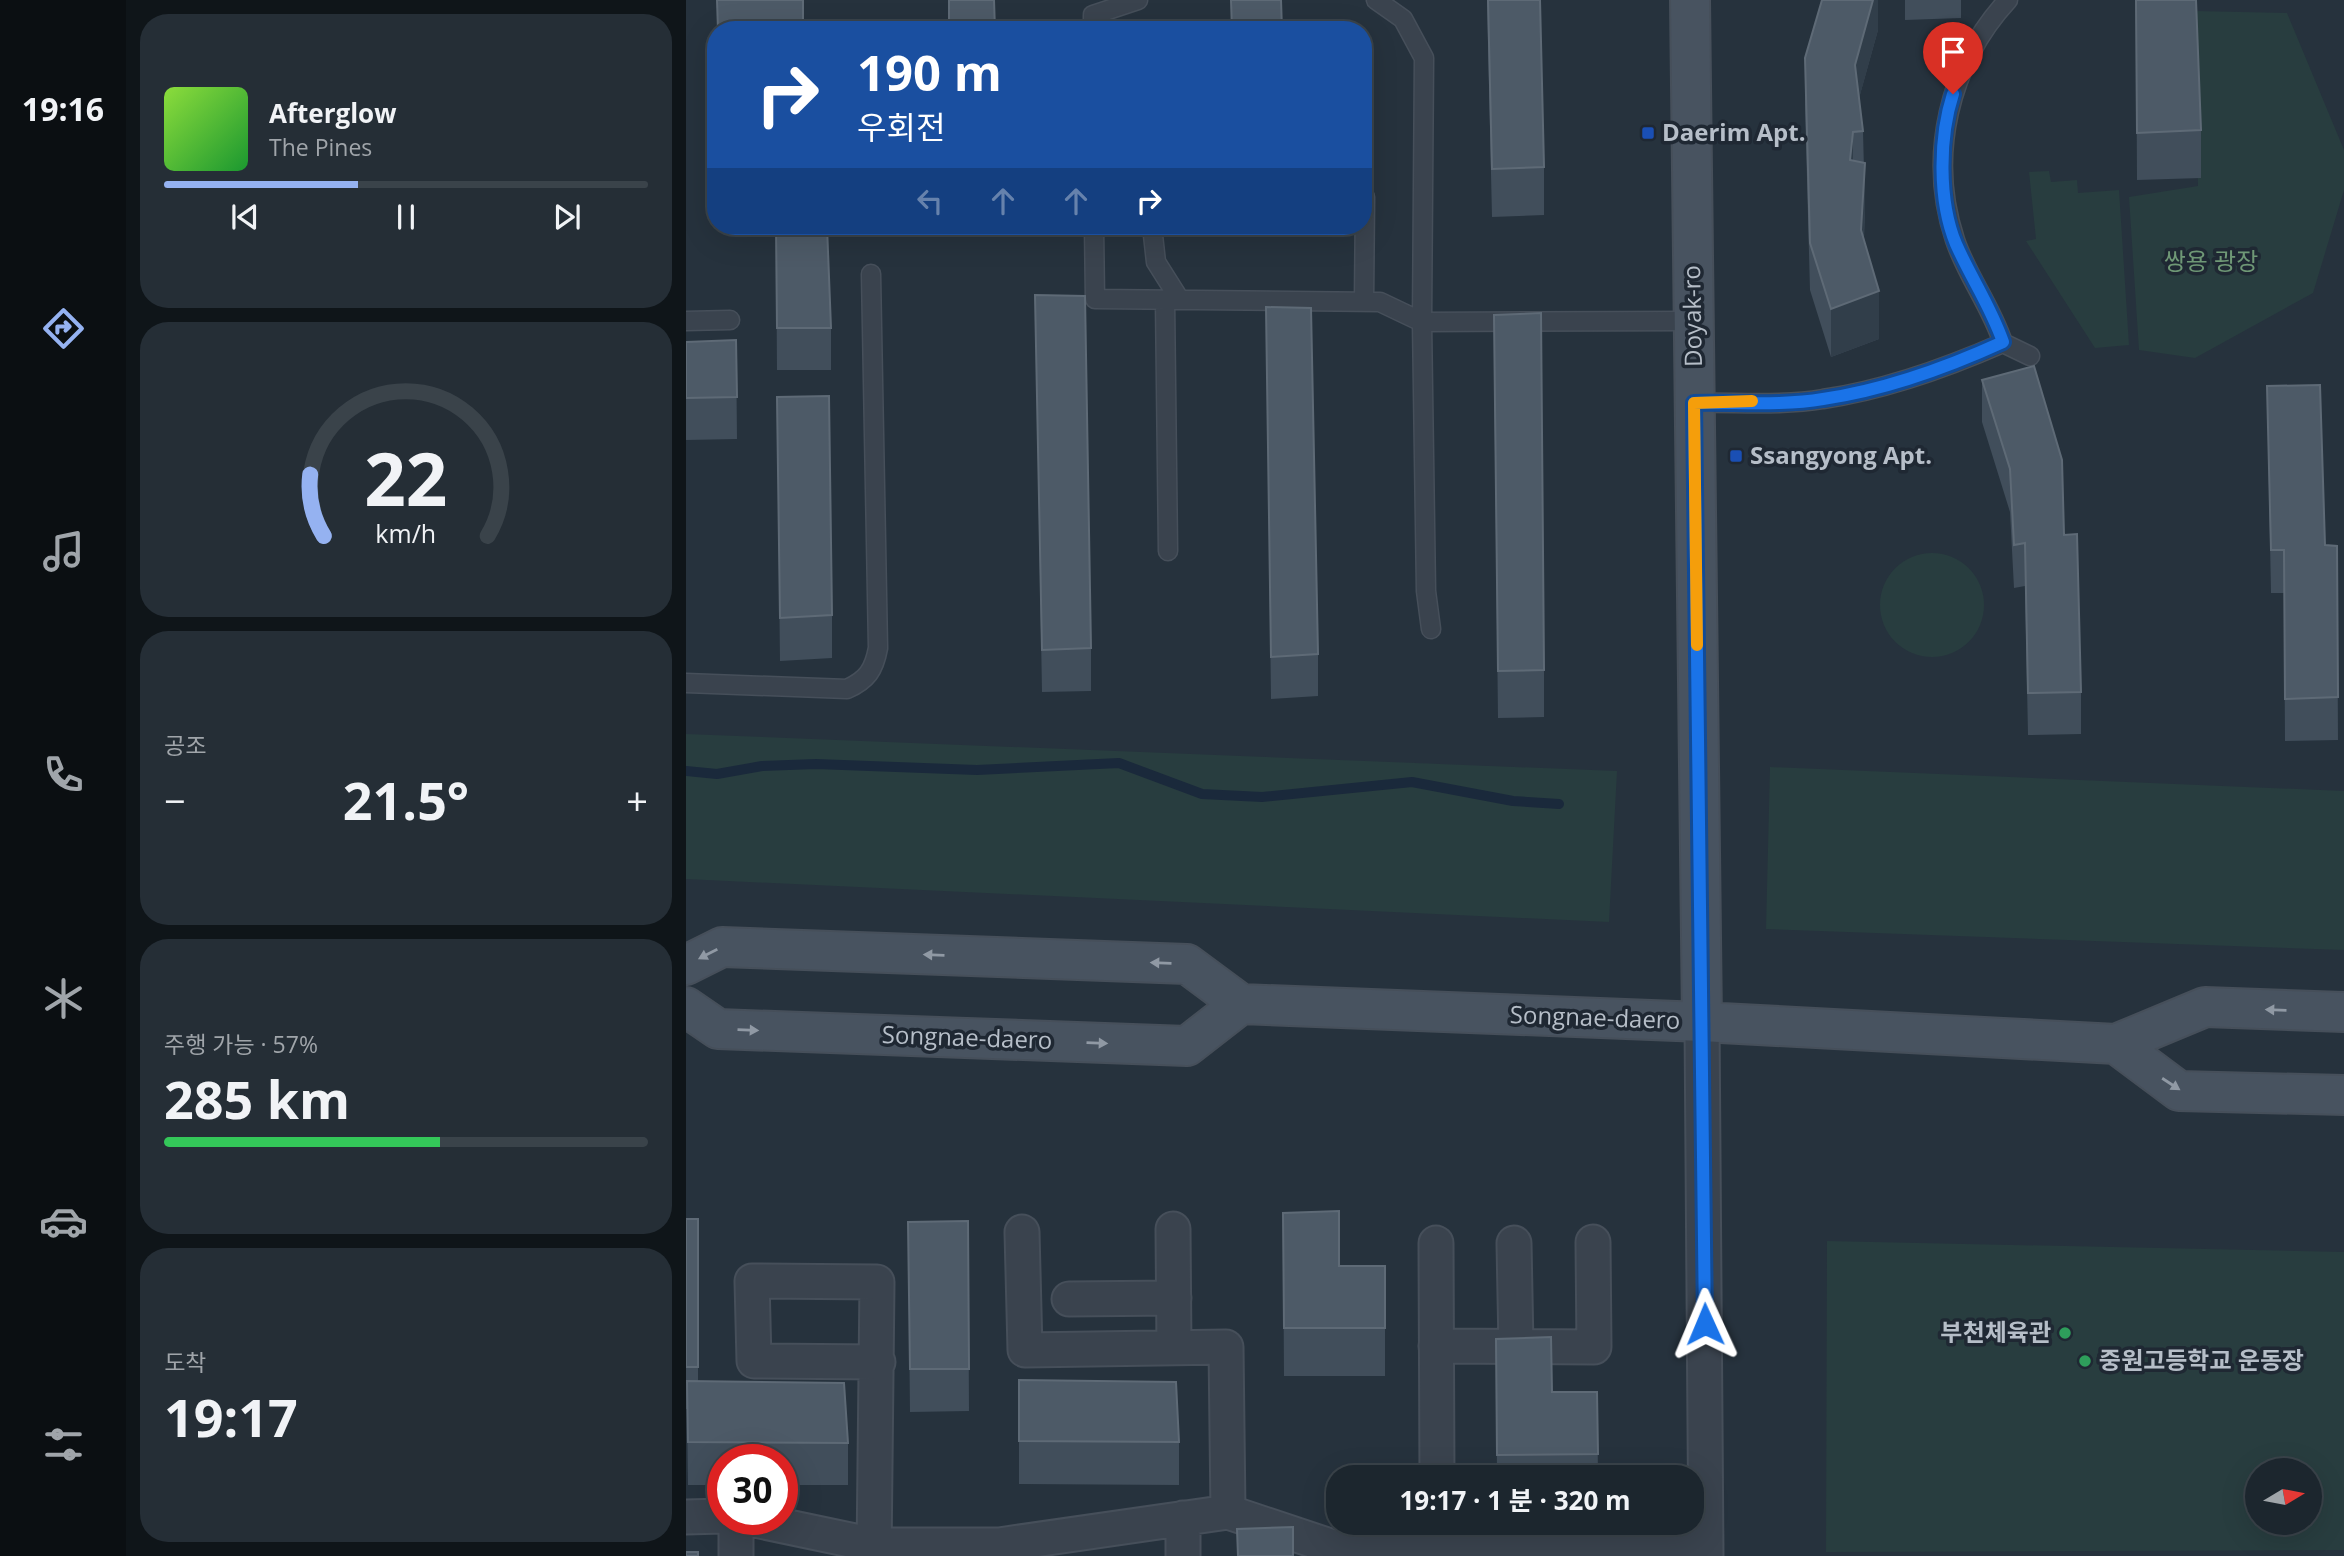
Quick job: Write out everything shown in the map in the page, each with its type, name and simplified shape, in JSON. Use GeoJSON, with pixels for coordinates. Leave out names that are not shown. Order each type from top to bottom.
{"type":"FeatureCollection","features":[{"type":"Feature","properties":{"kind":"street","name":"Doyak-ro"},"geometry":{"type":"LineString","coordinates":[[1689,0],[1706,1550]]}},
{"type":"Feature","properties":{"kind":"street"},"geometry":{"type":"LineString","coordinates":[[686,965],[722,947],[1186,964],[1241,1004]]}},
{"type":"Feature","properties":{"kind":"street","name":"Songnae-daero"},"geometry":{"type":"LineString","coordinates":[[686,1007],[718,1029],[1186,1046],[1241,1004],[1702,1022],[2116,1044],[2205,1007],[2344,1012]]}},
{"type":"Feature","properties":{"kind":"street"},"geometry":{"type":"LineString","coordinates":[[2116,1044],[2179,1091],[2344,1096]]}},
{"type":"Feature","properties":{"kind":"street"},"geometry":{"type":"LineString","coordinates":[[1173,1229],[1174,1347]]}},
{"type":"Feature","properties":{"kind":"street"},"geometry":{"type":"LineString","coordinates":[[1022,1232],[1025,1350],[1226,1347],[1228,1512]]}},
{"type":"Feature","properties":{"kind":"street"},"geometry":{"type":"LineString","coordinates":[[1436,1346],[1594,1347],[1594,1242]]}},
{"type":"Feature","properties":{"kind":"street"},"geometry":{"type":"LineString","coordinates":[[1436,1243],[1437,1465]]}},
{"type":"Feature","properties":{"kind":"street"},"geometry":{"type":"LineString","coordinates":[[1514,1243],[1516,1347]]}},
{"type":"Feature","properties":{"kind":"street"},"geometry":{"type":"LineString","coordinates":[[1069,1298],[1174,1298]]}},
{"type":"Feature","properties":{"kind":"street"},"geometry":{"type":"LineString","coordinates":[[874,1550],[878,1362]]}},
{"type":"Feature","properties":{"kind":"street"},"geometry":{"type":"LineString","coordinates":[[798,1531],[874,1550],[999,1545],[1228,1512],[1354,1554],[1437,1542],[1706,1550]]}},
{"type":"Feature","properties":{"kind":"street"},"geometry":{"type":"LineString","coordinates":[[686,1517],[707,1516]]}},
{"type":"Feature","properties":{"kind":"street"},"geometry":{"type":"LineString","coordinates":[[1183,1518],[1184,1556]]}},
{"type":"Feature","properties":{"kind":"street"},"geometry":{"type":"LineString","coordinates":[[736,1535],[736,1556]]}},
{"type":"Feature","properties":{"kind":"lane"},"geometry":{"type":"LineString","coordinates":[[1093,21],[1093,15],[1138,0]]}},
{"type":"Feature","properties":{"kind":"lane"},"geometry":{"type":"LineString","coordinates":[[1376,0],[1403,19],[1424,58],[1422,322],[1426,591],[1431,629]]}},
{"type":"Feature","properties":{"kind":"lane"},"geometry":{"type":"LineString","coordinates":[[2008,0],[1985,25],[1960,73],[1946,114],[1943,161],[1946,203],[1955,241],[1993,314],[2003,342],[2030,356]]}},
{"type":"Feature","properties":{"kind":"lane"},"geometry":{"type":"LineString","coordinates":[[1094,235],[1095,299],[1380,302],[1422,322],[1693,321]]}},
{"type":"Feature","properties":{"kind":"lane"},"geometry":{"type":"LineString","coordinates":[[1153,235],[1156,262],[1172,300],[1168,551]]}},
{"type":"Feature","properties":{"kind":"lane"},"geometry":{"type":"LineString","coordinates":[[1364,302],[1365,235]]}},
{"type":"Feature","properties":{"kind":"lane"},"geometry":{"type":"LineString","coordinates":[[686,683],[847,689],[862,682],[875,667],[878,648],[872,274]]}},
{"type":"Feature","properties":{"kind":"lane"},"geometry":{"type":"LineString","coordinates":[[686,321],[730,320]]}},
{"type":"Feature","properties":{"kind":"lane"},"geometry":{"type":"LineString","coordinates":[[1694,403],[1821,400],[1883,387],[1969,358],[2003,342]]}},
{"type":"Feature","properties":{"kind":"green space","name":"쌍용 광장"},"geometry":{"type":"Polygon","coordinates":[[[2195,11],[2287,13],[2344,150],[2344,190],[2313,293],[2195,358],[2139,350],[2129,197],[2198,186],[2195,11]]]}},
{"type":"Feature","properties":{"kind":"green space"},"geometry":{"type":"Polygon","coordinates":[[[2049,171],[2051,182],[2077,180],[2078,193],[2119,190],[2129,345],[2095,348],[2026,241],[2036,239],[2029,172],[2049,171]]]}},
{"type":"Feature","properties":{"kind":"green space"},"geometry":{"type":"Polygon","coordinates":[[[1932,553],[1952,557],[1975,576],[1980,585],[1984,605],[1980,625],[1961,648],[1952,653],[1932,657],[1912,653],[1889,634],[1884,625],[1880,605],[1884,585],[1903,562],[1912,557],[1932,553]]]}},
{"type":"Feature","properties":{"kind":"green space"},"geometry":{"type":"Polygon","coordinates":[[[686,734],[1617,771],[1609,922],[686,879],[686,734]]]}},
{"type":"Feature","properties":{"kind":"green space"},"geometry":{"type":"Polygon","coordinates":[[[1770,767],[2344,791],[2344,950],[1766,929],[1770,767]]]}},
{"type":"Feature","properties":{"kind":"green space","name":"중원고등학교 운동장"},"geometry":{"type":"Polygon","coordinates":[[[1827,1241],[2344,1252],[2344,1550],[1826,1552],[1827,1241]]]}},
{"type":"Feature","properties":{"kind":"building"},"geometry":{"type":"Polygon","coordinates":[[[717,0],[803,0],[803,21],[718,21],[717,0]]]}},
{"type":"Feature","properties":{"kind":"building"},"geometry":{"type":"Polygon","coordinates":[[[949,0],[994,0],[995,21],[949,21],[949,0]]]}},
{"type":"Feature","properties":{"kind":"building"},"geometry":{"type":"Polygon","coordinates":[[[1231,0],[1281,0],[1282,21],[1232,21],[1231,0]]]}},
{"type":"Feature","properties":{"kind":"building"},"geometry":{"type":"Polygon","coordinates":[[[1488,0],[1540,0],[1544,167],[1492,169],[1488,0]]]}},
{"type":"Feature","properties":{"kind":"building"},"geometry":{"type":"Polygon","coordinates":[[[1822,0],[1873,0],[1855,65],[1863,131],[1853,132],[1850,160],[1865,163],[1861,230],[1879,291],[1831,309],[1810,243],[1805,58],[1822,0]]]}},
{"type":"Feature","properties":{"kind":"building"},"geometry":{"type":"Polygon","coordinates":[[[2136,0],[2196,0],[2201,130],[2137,133],[2136,0]]]}},
{"type":"Feature","properties":{"kind":"building"},"geometry":{"type":"Polygon","coordinates":[[[776,235],[827,235],[831,328],[777,328],[776,235]]]}},
{"type":"Feature","properties":{"kind":"building"},"geometry":{"type":"Polygon","coordinates":[[[1035,295],[1085,296],[1091,648],[1042,650],[1035,295]]]}},
{"type":"Feature","properties":{"kind":"building"},"geometry":{"type":"Polygon","coordinates":[[[1266,307],[1311,308],[1318,654],[1271,657],[1266,307]]]}},
{"type":"Feature","properties":{"kind":"building"},"geometry":{"type":"Polygon","coordinates":[[[1541,313],[1544,670],[1498,671],[1494,315],[1541,313]]]}},
{"type":"Feature","properties":{"kind":"building"},"geometry":{"type":"Polygon","coordinates":[[[736,340],[737,397],[686,398],[686,342],[736,340]]]}},
{"type":"Feature","properties":{"kind":"building"},"geometry":{"type":"Polygon","coordinates":[[[2034,366],[2062,460],[2064,535],[2077,534],[2081,692],[2028,693],[2025,543],[2014,545],[2010,469],[1982,380],[2034,366]]]}},
{"type":"Feature","properties":{"kind":"building"},"geometry":{"type":"Polygon","coordinates":[[[2320,385],[2325,545],[2337,546],[2338,697],[2285,699],[2284,550],[2271,550],[2267,386],[2320,385]]]}},
{"type":"Feature","properties":{"kind":"building"},"geometry":{"type":"Polygon","coordinates":[[[829,396],[832,615],[780,618],[777,397],[829,396]]]}},
{"type":"Feature","properties":{"kind":"building"},"geometry":{"type":"Polygon","coordinates":[[[1339,1211],[1339,1266],[1385,1266],[1385,1328],[1284,1328],[1283,1213],[1339,1211]]]}},
{"type":"Feature","properties":{"kind":"building"},"geometry":{"type":"Polygon","coordinates":[[[686,1219],[698,1219],[698,1367],[686,1367],[686,1219]]]}},
{"type":"Feature","properties":{"kind":"building"},"geometry":{"type":"Polygon","coordinates":[[[968,1221],[969,1369],[910,1369],[908,1222],[968,1221]]]}},
{"type":"Feature","properties":{"kind":"building"},"geometry":{"type":"Polygon","coordinates":[[[1551,1337],[1552,1392],[1597,1392],[1598,1454],[1497,1455],[1496,1339],[1551,1337]]]}},
{"type":"Feature","properties":{"kind":"building"},"geometry":{"type":"Polygon","coordinates":[[[1019,1380],[1176,1382],[1179,1442],[1019,1441],[1019,1380]]]}},
{"type":"Feature","properties":{"kind":"building"},"geometry":{"type":"Polygon","coordinates":[[[687,1381],[844,1383],[848,1443],[688,1442],[687,1381]]]}},
{"type":"Feature","properties":{"kind":"building"},"geometry":{"type":"Polygon","coordinates":[[[1293,1527],[1293,1556],[1238,1556],[1237,1529],[1293,1527]]]}},
{"type":"Feature","properties":{"kind":"building"},"geometry":{"type":"Polygon","coordinates":[[[686,1552],[698,1552],[698,1556],[686,1556],[686,1552]]]}},
{"type":"Feature","properties":{"kind":"waterway"},"geometry":{"type":"LineString","coordinates":[[686,771],[717,774],[762,766],[816,764],[977,770],[1119,763],[1202,794],[1262,797],[1412,782],[1513,801],[1559,804]]}},
{"type":"Feature","properties":{"kind":"slow traffic"},"geometry":{"type":"LineString","coordinates":[[1697,645],[1694,403],[1752,401]]}},
{"type":"Feature","properties":{"kind":"place","name":"Daerim Apt."},"geometry":{"type":"Point","coordinates":[1648,133]}},
{"type":"Feature","properties":{"kind":"place","name":"Ssangyong Apt."},"geometry":{"type":"Point","coordinates":[1736,456]}},
{"type":"Feature","properties":{"kind":"place","name":"부천체육관"},"geometry":{"type":"Point","coordinates":[2065,1333]}},
{"type":"Feature","properties":{"kind":"place","name":"중원고등학교 운동장"},"geometry":{"type":"Point","coordinates":[2085,1361]}},
{"type":"Feature","properties":{"kind":"route"},"geometry":{"type":"LineString","coordinates":[[1705,1324],[1694,403],[1821,400],[1883,387],[1969,358],[2003,342],[1993,314],[1955,241],[1946,203],[1943,161],[1946,114],[1953,94]]}}]}
